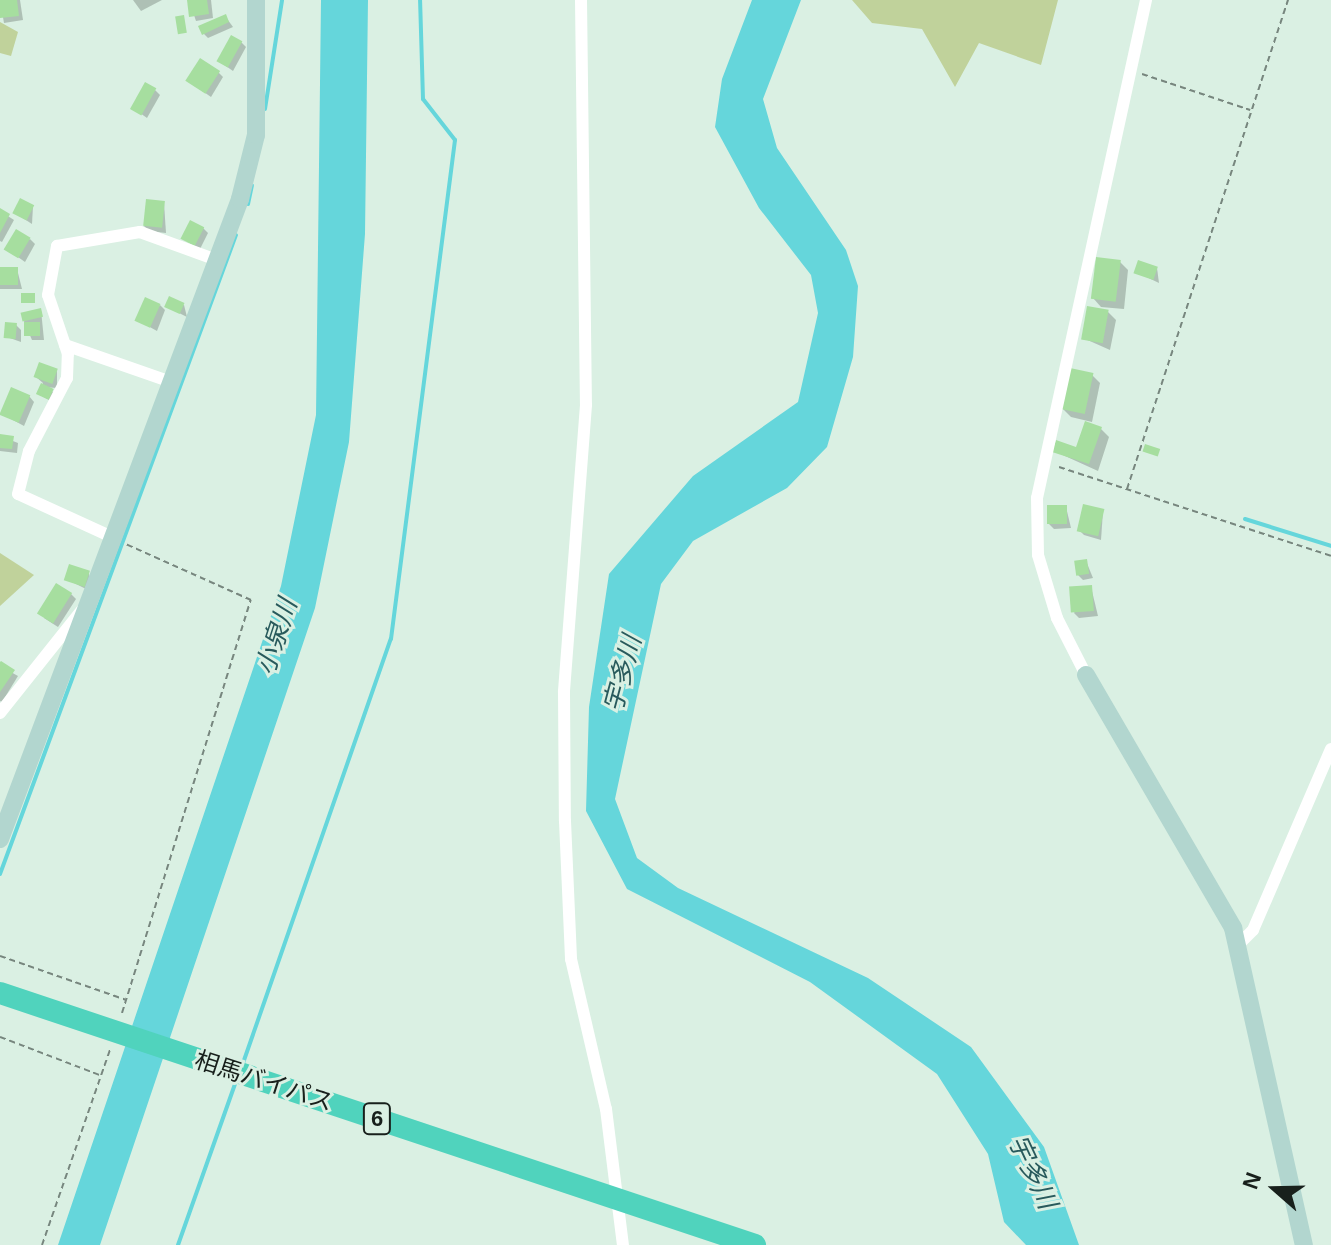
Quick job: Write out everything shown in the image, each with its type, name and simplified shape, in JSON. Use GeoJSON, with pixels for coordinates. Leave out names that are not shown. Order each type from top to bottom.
{"type":"FeatureCollection","features":[{"type":"Feature","properties":{"kind":"highway","name":"相馬バイパス"},"geometry":{"type":"LineString","coordinates":[[0,993],[755,1245]]}},
{"type":"Feature","properties":{"kind":"street"},"geometry":{"type":"LineString","coordinates":[[0,839],[217,260],[256,135],[256,0]]}},
{"type":"Feature","properties":{"kind":"street"},"geometry":{"type":"LineString","coordinates":[[581,0],[586,405],[564,692],[565,821],[571,959],[606,1109],[623,1245]]}},
{"type":"Feature","properties":{"kind":"street"},"geometry":{"type":"LineString","coordinates":[[1146,0],[1042,462],[1038,555],[1057,618],[1086,675],[1238,945],[1304,1245]]}},
{"type":"Feature","properties":{"kind":"street"},"geometry":{"type":"LineString","coordinates":[[112,537],[18,494],[29,451],[67,378],[65,345],[48,295],[57,246],[140,232],[217,260]]}},
{"type":"Feature","properties":{"kind":"street"},"geometry":{"type":"LineString","coordinates":[[65,345],[171,382]]}},
{"type":"Feature","properties":{"kind":"street"},"geometry":{"type":"LineString","coordinates":[[0,713],[86,605]]}},
{"type":"Feature","properties":{"kind":"street"},"geometry":{"type":"LineString","coordinates":[[1238,945],[1253,930],[1331,749]]}},
{"type":"Feature","properties":{"kind":"path"},"geometry":{"type":"LineString","coordinates":[[1127,489],[1288,0]]}},
{"type":"Feature","properties":{"kind":"path"},"geometry":{"type":"LineString","coordinates":[[1130,70],[1251,111]]}},
{"type":"Feature","properties":{"kind":"path"},"geometry":{"type":"LineString","coordinates":[[1042,462],[1331,556]]}},
{"type":"Feature","properties":{"kind":"path"},"geometry":{"type":"LineString","coordinates":[[112,537],[251,600],[118,1025]]}},
{"type":"Feature","properties":{"kind":"path"},"geometry":{"type":"LineString","coordinates":[[0,956],[126,1000]]}},
{"type":"Feature","properties":{"kind":"path"},"geometry":{"type":"LineString","coordinates":[[0,1037],[102,1076]]}},
{"type":"Feature","properties":{"kind":"path"},"geometry":{"type":"LineString","coordinates":[[42,1245],[114,1038]]}},
{"type":"Feature","properties":{"kind":"green space"},"geometry":{"type":"Polygon","coordinates":[[[852,0],[1058,0],[1041,65],[979,43],[955,87],[922,29],[872,23],[852,0]]]}},
{"type":"Feature","properties":{"kind":"green space"},"geometry":{"type":"Polygon","coordinates":[[[0,22],[18,32],[11,56],[0,53],[0,22]]]}},
{"type":"Feature","properties":{"kind":"green space"},"geometry":{"type":"Polygon","coordinates":[[[0,553],[34,575],[0,606],[0,553]]]}},
{"type":"Feature","properties":{"kind":"water","name":"小泉川"},"geometry":{"type":"Polygon","coordinates":[[[321,0],[368,0],[365,234],[349,442],[315,608],[100,1245],[58,1245],[281,586],[316,415],[321,0]]]}},
{"type":"Feature","properties":{"kind":"water","name":"宇多川"},"geometry":{"type":"Polygon","coordinates":[[[752,0],[801,0],[763,99],[777,148],[846,250],[858,286],[853,357],[827,447],[787,488],[693,541],[661,584],[615,799],[637,858],[678,888],[868,978],[971,1047],[1044,1147],[1079,1245],[1026,1245],[1004,1222],[988,1154],[937,1074],[810,982],[627,889],[586,811],[589,707],[609,574],[693,476],[798,402],[818,313],[811,275],[759,208],[715,127],[722,79],[752,0]]]}},
{"type":"Feature","properties":{"kind":"building"},"geometry":{"type":"Polygon","coordinates":[[[0,0],[17,0],[19,16],[0,18],[0,0]]]}},
{"type":"Feature","properties":{"kind":"building"},"geometry":{"type":"Polygon","coordinates":[[[187,0],[207,0],[209,14],[189,17],[187,0]]]}},
{"type":"Feature","properties":{"kind":"building"},"geometry":{"type":"Polygon","coordinates":[[[226,14],[229,22],[202,35],[198,26],[226,14]]]}},
{"type":"Feature","properties":{"kind":"building"},"geometry":{"type":"Polygon","coordinates":[[[184,15],[187,33],[178,34],[175,16],[184,15]]]}},
{"type":"Feature","properties":{"kind":"building"},"geometry":{"type":"Polygon","coordinates":[[[231,35],[242,41],[228,68],[216,61],[231,35]]]}},
{"type":"Feature","properties":{"kind":"building"},"geometry":{"type":"Polygon","coordinates":[[[200,58],[220,71],[205,94],[185,81],[200,58]]]}},
{"type":"Feature","properties":{"kind":"building"},"geometry":{"type":"Polygon","coordinates":[[[145,82],[156,88],[141,115],[130,109],[145,82]]]}},
{"type":"Feature","properties":{"kind":"building"},"geometry":{"type":"Polygon","coordinates":[[[20,198],[34,205],[27,220],[12,213],[20,198]]]}},
{"type":"Feature","properties":{"kind":"building"},"geometry":{"type":"Polygon","coordinates":[[[146,199],[165,201],[162,228],[143,226],[146,199]]]}},
{"type":"Feature","properties":{"kind":"building"},"geometry":{"type":"Polygon","coordinates":[[[0,208],[10,214],[0,233],[0,208]]]}},
{"type":"Feature","properties":{"kind":"building"},"geometry":{"type":"Polygon","coordinates":[[[190,220],[204,227],[195,246],[180,239],[190,220]]]}},
{"type":"Feature","properties":{"kind":"building"},"geometry":{"type":"Polygon","coordinates":[[[16,229],[31,238],[18,258],[4,250],[16,229]]]}},
{"type":"Feature","properties":{"kind":"building"},"geometry":{"type":"Polygon","coordinates":[[[1096,257],[1121,260],[1116,302],[1091,299],[1096,257]]]}},
{"type":"Feature","properties":{"kind":"building"},"geometry":{"type":"Polygon","coordinates":[[[1138,260],[1158,267],[1153,280],[1133,273],[1138,260]]]}},
{"type":"Feature","properties":{"kind":"building"},"geometry":{"type":"Polygon","coordinates":[[[0,267],[18,267],[18,285],[0,285],[0,267]]]}},
{"type":"Feature","properties":{"kind":"building"},"geometry":{"type":"Polygon","coordinates":[[[21,293],[35,293],[35,303],[21,303],[21,293]]]}},
{"type":"Feature","properties":{"kind":"building"},"geometry":{"type":"Polygon","coordinates":[[[169,296],[185,303],[180,314],[164,307],[169,296]]]}},
{"type":"Feature","properties":{"kind":"building"},"geometry":{"type":"Polygon","coordinates":[[[145,297],[161,304],[150,328],[134,321],[145,297]]]}},
{"type":"Feature","properties":{"kind":"building"},"geometry":{"type":"Polygon","coordinates":[[[1087,306],[1109,310],[1103,343],[1081,339],[1087,306]]]}},
{"type":"Feature","properties":{"kind":"building"},"geometry":{"type":"Polygon","coordinates":[[[41,308],[43,317],[23,321],[21,313],[41,308]]]}},
{"type":"Feature","properties":{"kind":"building"},"geometry":{"type":"Polygon","coordinates":[[[5,322],[17,323],[16,339],[4,338],[5,322]]]}},
{"type":"Feature","properties":{"kind":"building"},"geometry":{"type":"Polygon","coordinates":[[[24,322],[40,322],[40,336],[24,336],[24,322]]]}},
{"type":"Feature","properties":{"kind":"building"},"geometry":{"type":"Polygon","coordinates":[[[39,362],[58,369],[52,384],[34,377],[39,362]]]}},
{"type":"Feature","properties":{"kind":"building"},"geometry":{"type":"Polygon","coordinates":[[[1070,368],[1093,373],[1085,414],[1061,409],[1070,368]]]}},
{"type":"Feature","properties":{"kind":"building"},"geometry":{"type":"Polygon","coordinates":[[[41,383],[54,389],[49,400],[36,394],[41,383]]]}},
{"type":"Feature","properties":{"kind":"building"},"geometry":{"type":"Polygon","coordinates":[[[11,387],[30,395],[19,423],[0,415],[11,387]]]}},
{"type":"Feature","properties":{"kind":"building"},"geometry":{"type":"Polygon","coordinates":[[[1085,421],[1102,427],[1089,464],[1052,452],[1056,440],[1076,447],[1085,421]]]}},
{"type":"Feature","properties":{"kind":"building"},"geometry":{"type":"Polygon","coordinates":[[[0,434],[14,436],[12,449],[0,448],[0,434]]]}},
{"type":"Feature","properties":{"kind":"building"},"geometry":{"type":"Polygon","coordinates":[[[1145,444],[1160,449],[1158,457],[1143,452],[1145,444]]]}},
{"type":"Feature","properties":{"kind":"building"},"geometry":{"type":"Polygon","coordinates":[[[1083,504],[1104,509],[1098,536],[1077,531],[1083,504]]]}},
{"type":"Feature","properties":{"kind":"building"},"geometry":{"type":"Polygon","coordinates":[[[1047,505],[1067,505],[1067,524],[1047,524],[1047,505]]]}},
{"type":"Feature","properties":{"kind":"building"},"geometry":{"type":"Polygon","coordinates":[[[1087,559],[1089,574],[1076,576],[1074,561],[1087,559]]]}},
{"type":"Feature","properties":{"kind":"building"},"geometry":{"type":"Polygon","coordinates":[[[69,564],[90,571],[85,587],[64,580],[69,564]]]}},
{"type":"Feature","properties":{"kind":"building"},"geometry":{"type":"Polygon","coordinates":[[[56,583],[72,593],[53,624],[37,614],[56,583]]]}},
{"type":"Feature","properties":{"kind":"building"},"geometry":{"type":"Polygon","coordinates":[[[1092,585],[1094,611],[1071,613],[1069,587],[1092,585]]]}},
{"type":"Feature","properties":{"kind":"building"},"geometry":{"type":"Polygon","coordinates":[[[0,662],[15,670],[0,692],[0,662]]]}},
{"type":"Feature","properties":{"kind":"waterway"},"geometry":{"type":"LineString","coordinates":[[265,109],[282,0]]}},
{"type":"Feature","properties":{"kind":"waterway"},"geometry":{"type":"LineString","coordinates":[[242,1066],[391,639],[455,140],[423,99],[420,0]]}},
{"type":"Feature","properties":{"kind":"waterway"},"geometry":{"type":"LineString","coordinates":[[248,204],[252,185]]}},
{"type":"Feature","properties":{"kind":"waterway"},"geometry":{"type":"LineString","coordinates":[[0,874],[236,235]]}},
{"type":"Feature","properties":{"kind":"waterway"},"geometry":{"type":"LineString","coordinates":[[1245,519],[1331,546]]}},
{"type":"Feature","properties":{"kind":"waterway"},"geometry":{"type":"LineString","coordinates":[[178,1245],[236,1081]]}}]}
